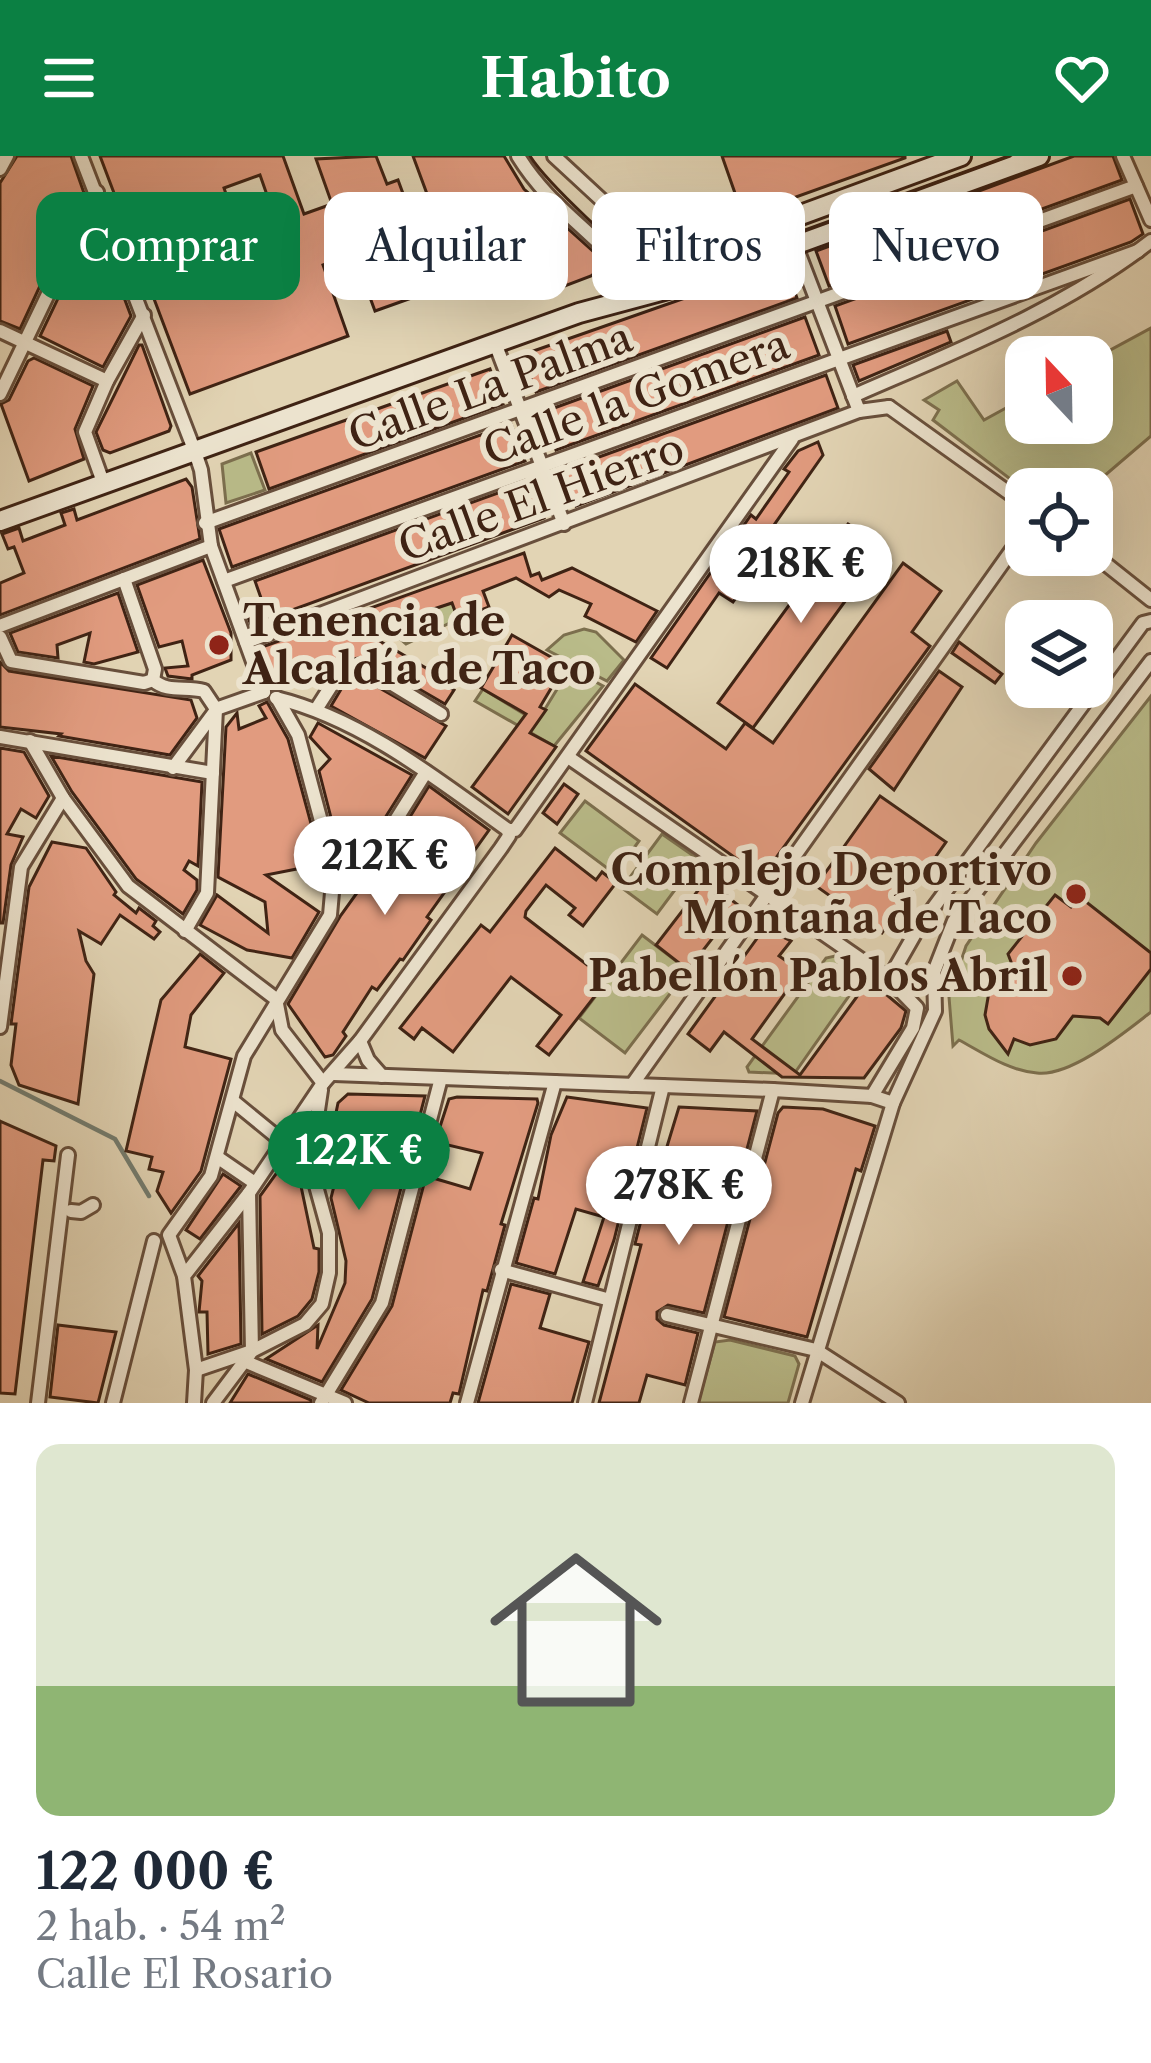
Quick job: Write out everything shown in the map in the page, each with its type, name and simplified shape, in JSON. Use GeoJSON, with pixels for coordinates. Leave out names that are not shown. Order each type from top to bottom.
{"type":"FeatureCollection","features":[{"type":"Feature","properties":{"kind":"main road"},"geometry":{"type":"LineString","coordinates":[[805,213],[961,156]]}},
{"type":"Feature","properties":{"kind":"main road"},"geometry":{"type":"LineString","coordinates":[[805,242],[1039,156]]}},
{"type":"Feature","properties":{"kind":"main road"},"geometry":{"type":"LineString","coordinates":[[0,521],[626,300]]}},
{"type":"Feature","properties":{"kind":"street"},"geometry":{"type":"LineString","coordinates":[[0,169],[7,156]]}},
{"type":"Feature","properties":{"kind":"street"},"geometry":{"type":"LineString","coordinates":[[81,156],[97,192]]}},
{"type":"Feature","properties":{"kind":"street"},"geometry":{"type":"LineString","coordinates":[[518,156],[537,187],[592,238]]}},
{"type":"Feature","properties":{"kind":"street"},"geometry":{"type":"LineString","coordinates":[[554,156],[593,192]]}},
{"type":"Feature","properties":{"kind":"street"},"geometry":{"type":"LineString","coordinates":[[1123,156],[1151,220]]}},
{"type":"Feature","properties":{"kind":"street","name":"Calle La Palma"},"geometry":{"type":"LineString","coordinates":[[205,523],[1136,186]]}},
{"type":"Feature","properties":{"kind":"street"},"geometry":{"type":"LineString","coordinates":[[854,396],[1104,278],[1151,241]]}},
{"type":"Feature","properties":{"kind":"street","name":"Calle la Gomera"},"geometry":{"type":"LineString","coordinates":[[1043,285],[1138,251]]}},
{"type":"Feature","properties":{"kind":"street"},"geometry":{"type":"LineString","coordinates":[[805,270],[859,411]]}},
{"type":"Feature","properties":{"kind":"street"},"geometry":{"type":"LineString","coordinates":[[0,394],[45,300]]}},
{"type":"Feature","properties":{"kind":"street"},"geometry":{"type":"LineString","coordinates":[[138,300],[201,470],[211,546],[246,642],[271,695],[292,722],[334,870],[330,915],[244,1056],[211,1176],[169,1235],[184,1276],[196,1370],[194,1403]]}},
{"type":"Feature","properties":{"kind":"street","name":"Calle la Gomera"},"geometry":{"type":"LineString","coordinates":[[224,581],[1003,300]]}},
{"type":"Feature","properties":{"kind":"street"},"geometry":{"type":"LineString","coordinates":[[1038,311],[1041,300]]}},
{"type":"Feature","properties":{"kind":"street"},"geometry":{"type":"LineString","coordinates":[[104,485],[85,432],[144,315]]}},
{"type":"Feature","properties":{"kind":"street"},"geometry":{"type":"LineString","coordinates":[[0,331],[107,381]]}},
{"type":"Feature","properties":{"kind":"street"},"geometry":{"type":"LineString","coordinates":[[495,343],[564,524]]}},
{"type":"Feature","properties":{"kind":"street"},"geometry":{"type":"LineString","coordinates":[[900,376],[889,407],[1005,490]]}},
{"type":"Feature","properties":{"kind":"street","name":"Calle El Hierro"},"geometry":{"type":"LineString","coordinates":[[246,642],[859,411],[889,407]]}},
{"type":"Feature","properties":{"kind":"street"},"geometry":{"type":"LineString","coordinates":[[173,768],[216,710],[271,695],[313,707],[514,830],[792,439]]}},
{"type":"Feature","properties":{"kind":"street"},"geometry":{"type":"LineString","coordinates":[[0,626],[211,546]]}},
{"type":"Feature","properties":{"kind":"street"},"geometry":{"type":"LineString","coordinates":[[632,1085],[1005,559]]}},
{"type":"Feature","properties":{"kind":"street"},"geometry":{"type":"LineString","coordinates":[[1113,570],[1151,599]]}},
{"type":"Feature","properties":{"kind":"street"},"geometry":{"type":"LineString","coordinates":[[124,579],[155,669],[153,680]]}},
{"type":"Feature","properties":{"kind":"street"},"geometry":{"type":"LineString","coordinates":[[889,979],[917,930],[1143,623],[1151,621]]}},
{"type":"Feature","properties":{"kind":"street"},"geometry":{"type":"LineString","coordinates":[[0,637],[11,661],[153,680],[166,689],[189,687],[204,691],[216,710],[207,893],[185,931]]}},
{"type":"Feature","properties":{"kind":"street"},"geometry":{"type":"LineString","coordinates":[[802,1403],[893,1103],[935,1010],[934,972],[954,921],[1151,661]]}},
{"type":"Feature","properties":{"kind":"street"},"geometry":{"type":"LineString","coordinates":[[292,722],[313,707],[340,672],[364,668],[441,714]]}},
{"type":"Feature","properties":{"kind":"street"},"geometry":{"type":"LineString","coordinates":[[0,736],[213,773]]}},
{"type":"Feature","properties":{"kind":"street"},"geometry":{"type":"LineString","coordinates":[[30,741],[63,798],[128,886],[276,999],[282,1030],[328,1078],[773,1090],[872,1096],[893,1103]]}},
{"type":"Feature","properties":{"kind":"street"},"geometry":{"type":"LineString","coordinates":[[568,757],[889,979],[917,1007],[913,1028],[872,1096]]}},
{"type":"Feature","properties":{"kind":"street"},"geometry":{"type":"LineString","coordinates":[[334,870],[345,879],[359,879],[426,772]]}},
{"type":"Feature","properties":{"kind":"street"},"geometry":{"type":"LineString","coordinates":[[0,1027],[21,867],[63,798]]}},
{"type":"Feature","properties":{"kind":"street"},"geometry":{"type":"LineString","coordinates":[[184,1276],[501,848],[508,830]]}},
{"type":"Feature","properties":{"kind":"street"},"geometry":{"type":"LineString","coordinates":[[360,1041],[382,1076]]}},
{"type":"Feature","properties":{"kind":"street"},"geometry":{"type":"LineString","coordinates":[[196,1370],[248,1356],[305,1324],[322,1304],[329,1273],[329,1234],[310,1164],[328,1078]]}},
{"type":"Feature","properties":{"kind":"street"},"geometry":{"type":"LineString","coordinates":[[323,1399],[382,1304],[441,1078]]}},
{"type":"Feature","properties":{"kind":"street"},"geometry":{"type":"LineString","coordinates":[[467,1403],[555,1082]]}},
{"type":"Feature","properties":{"kind":"street"},"geometry":{"type":"LineString","coordinates":[[585,1403],[663,1086]]}},
{"type":"Feature","properties":{"kind":"street"},"geometry":{"type":"LineString","coordinates":[[691,1403],[773,1090]]}},
{"type":"Feature","properties":{"kind":"street"},"geometry":{"type":"LineString","coordinates":[[233,1101],[310,1164]]}},
{"type":"Feature","properties":{"kind":"street"},"geometry":{"type":"LineString","coordinates":[[38,1403],[68,1155]]}},
{"type":"Feature","properties":{"kind":"street"},"geometry":{"type":"LineString","coordinates":[[213,1403],[248,1356],[252,1188],[217,1157]]}},
{"type":"Feature","properties":{"kind":"street"},"geometry":{"type":"LineString","coordinates":[[113,1403],[154,1240]]}},
{"type":"Feature","properties":{"kind":"street"},"geometry":{"type":"LineString","coordinates":[[501,1270],[610,1300]]}},
{"type":"Feature","properties":{"kind":"street"},"geometry":{"type":"LineString","coordinates":[[667,1315],[816,1350],[898,1403]]}},
{"type":"Feature","properties":{"kind":"street"},"geometry":{"type":"LineString","coordinates":[[248,1356],[323,1399],[345,1403]]}},
{"type":"Feature","properties":{"kind":"green space"},"geometry":{"type":"Polygon","coordinates":[[[1151,328],[1151,436],[1113,468],[1005,468],[1005,475],[933,420],[939,410],[924,400],[957,381],[984,420],[1005,408],[1005,444],[1113,444],[1113,349],[1151,328]]]}},
{"type":"Feature","properties":{"kind":"green space"},"geometry":{"type":"Polygon","coordinates":[[[251,453],[265,490],[226,503],[222,464],[251,453]]]}},
{"type":"Feature","properties":{"kind":"green space"},"geometry":{"type":"Polygon","coordinates":[[[452,602],[458,619],[406,644],[385,626],[452,602]]]}},
{"type":"Feature","properties":{"kind":"green space"},"geometry":{"type":"Polygon","coordinates":[[[584,629],[596,632],[624,660],[607,681],[547,650],[564,635],[584,629]]]}},
{"type":"Feature","properties":{"kind":"green space"},"geometry":{"type":"Polygon","coordinates":[[[570,668],[603,686],[554,746],[475,701],[483,689],[537,722],[570,668]]]}},
{"type":"Feature","properties":{"kind":"green space","name":"Complejo Deportivo Montaña de Taco"},"geometry":{"type":"Polygon","coordinates":[[[1151,696],[1151,1012],[1097,1051],[1051,1072],[1016,1069],[959,1040],[953,1046],[949,997],[966,946],[1036,843],[1151,696]]]}},
{"type":"Feature","properties":{"kind":"green space"},"geometry":{"type":"Polygon","coordinates":[[[585,801],[639,841],[615,874],[560,833],[585,801]]]}},
{"type":"Feature","properties":{"kind":"green space"},"geometry":{"type":"Polygon","coordinates":[[[662,834],[698,859],[657,914],[622,888],[662,834]]]}},
{"type":"Feature","properties":{"kind":"green space"},"geometry":{"type":"Polygon","coordinates":[[[642,935],[688,970],[625,1053],[579,1018],[642,935]]]}},
{"type":"Feature","properties":{"kind":"green space"},"geometry":{"type":"Polygon","coordinates":[[[835,956],[863,976],[794,1074],[749,1072],[747,1067],[826,958],[835,956]]]}},
{"type":"Feature","properties":{"kind":"green space"},"geometry":{"type":"Polygon","coordinates":[[[730,1340],[795,1356],[799,1364],[788,1403],[698,1403],[715,1342],[730,1340]]]}},
{"type":"Feature","properties":{"kind":"building"},"geometry":{"type":"Polygon","coordinates":[[[17,156],[71,156],[84,192],[36,192],[36,295],[20,329],[0,321],[0,183],[17,156]]]}},
{"type":"Feature","properties":{"kind":"building"},"geometry":{"type":"Polygon","coordinates":[[[100,156],[283,156],[296,192],[266,192],[260,175],[224,188],[225,192],[114,192],[100,156]]]}},
{"type":"Feature","properties":{"kind":"building"},"geometry":{"type":"Polygon","coordinates":[[[376,156],[387,184],[398,180],[402,192],[328,192],[316,159],[376,156]]]}},
{"type":"Feature","properties":{"kind":"building"},"geometry":{"type":"Polygon","coordinates":[[[413,156],[504,156],[527,192],[426,192],[413,156]]]}},
{"type":"Feature","properties":{"kind":"building"},"geometry":{"type":"Polygon","coordinates":[[[722,156],[905,156],[805,194],[735,192],[722,156]]]}},
{"type":"Feature","properties":{"kind":"building"},"geometry":{"type":"Polygon","coordinates":[[[1074,156],[1113,156],[1122,180],[1043,209],[1043,192],[976,192],[1074,156]]]}},
{"type":"Feature","properties":{"kind":"building"},"geometry":{"type":"Polygon","coordinates":[[[1130,199],[1143,234],[1043,274],[1043,231],[1130,199]]]}},
{"type":"Feature","properties":{"kind":"building"},"geometry":{"type":"Polygon","coordinates":[[[300,203],[304,214],[324,207],[324,300],[335,300],[348,336],[190,394],[154,300],[300,300],[300,203]]]}},
{"type":"Feature","properties":{"kind":"building"},"geometry":{"type":"Polygon","coordinates":[[[568,229],[592,250],[591,276],[568,285],[568,229]]]}},
{"type":"Feature","properties":{"kind":"building"},"geometry":{"type":"Polygon","coordinates":[[[829,246],[829,286],[816,251],[829,246]]]}},
{"type":"Feature","properties":{"kind":"building"},"geometry":{"type":"Polygon","coordinates":[[[57,300],[125,300],[131,316],[103,367],[40,336],[57,300]]]}},
{"type":"Feature","properties":{"kind":"building"},"geometry":{"type":"Polygon","coordinates":[[[371,300],[406,300],[375,311],[371,300]]]}},
{"type":"Feature","properties":{"kind":"building"},"geometry":{"type":"Polygon","coordinates":[[[679,300],[791,300],[536,392],[522,355],[679,300]]]}},
{"type":"Feature","properties":{"kind":"building"},"geometry":{"type":"Polygon","coordinates":[[[852,300],[970,300],[848,344],[835,306],[852,300]]]}},
{"type":"Feature","properties":{"kind":"building"},"geometry":{"type":"Polygon","coordinates":[[[805,317],[819,355],[556,450],[543,412],[805,317]]]}},
{"type":"Feature","properties":{"kind":"building"},"geometry":{"type":"Polygon","coordinates":[[[947,331],[951,342],[859,381],[853,365],[947,331]]]}},
{"type":"Feature","properties":{"kind":"building"},"geometry":{"type":"Polygon","coordinates":[[[139,345],[171,426],[169,431],[110,453],[103,450],[96,432],[139,345]]]}},
{"type":"Feature","properties":{"kind":"building"},"geometry":{"type":"Polygon","coordinates":[[[34,358],[93,386],[75,429],[84,459],[29,481],[1,404],[9,400],[28,361],[34,358]]]}},
{"type":"Feature","properties":{"kind":"building"},"geometry":{"type":"Polygon","coordinates":[[[490,369],[503,404],[269,489],[256,452],[490,369]]]}},
{"type":"Feature","properties":{"kind":"building"},"geometry":{"type":"Polygon","coordinates":[[[826,375],[838,408],[576,506],[563,470],[826,375]]]}},
{"type":"Feature","properties":{"kind":"building"},"geometry":{"type":"Polygon","coordinates":[[[511,424],[525,461],[232,567],[219,529],[511,424]]]}},
{"type":"Feature","properties":{"kind":"building"},"geometry":{"type":"Polygon","coordinates":[[[818,442],[823,455],[753,555],[762,562],[733,602],[719,593],[667,668],[651,658],[751,515],[756,519],[789,472],[784,469],[798,451],[818,442]]]}},
{"type":"Feature","properties":{"kind":"building"},"geometry":{"type":"Polygon","coordinates":[[[186,479],[192,487],[200,539],[0,615],[0,583],[24,573],[14,547],[8,549],[2,534],[19,528],[23,541],[65,525],[61,513],[74,509],[77,520],[186,479]]]}},
{"type":"Feature","properties":{"kind":"building"},"geometry":{"type":"Polygon","coordinates":[[[531,481],[544,518],[251,625],[245,610],[261,598],[255,581],[531,481]]]}},
{"type":"Feature","properties":{"kind":"building"},"geometry":{"type":"Polygon","coordinates":[[[848,524],[883,549],[753,728],[718,703],[848,524]]]}},
{"type":"Feature","properties":{"kind":"building"},"geometry":{"type":"Polygon","coordinates":[[[524,553],[531,576],[539,573],[542,580],[572,568],[657,611],[636,642],[585,616],[591,604],[559,590],[549,597],[516,578],[483,591],[489,607],[458,619],[452,603],[364,632],[443,678],[441,683],[454,690],[445,704],[364,657],[337,662],[330,669],[277,688],[262,647],[524,553]]]}},
{"type":"Feature","properties":{"kind":"building"},"geometry":{"type":"Polygon","coordinates":[[[203,560],[231,633],[231,660],[192,679],[168,676],[165,668],[188,666],[182,641],[159,647],[137,585],[203,560]]]}},
{"type":"Feature","properties":{"kind":"building"},"geometry":{"type":"Polygon","coordinates":[[[903,563],[941,591],[912,632],[930,646],[762,877],[586,751],[635,684],[726,749],[745,723],[773,743],[903,563]]]}},
{"type":"Feature","properties":{"kind":"building"},"geometry":{"type":"Polygon","coordinates":[[[118,593],[138,652],[94,664],[84,662],[90,633],[57,645],[58,658],[18,652],[10,633],[118,593]]]}},
{"type":"Feature","properties":{"kind":"building"},"geometry":{"type":"Polygon","coordinates":[[[512,635],[565,665],[540,707],[546,710],[530,733],[556,747],[508,814],[472,787],[526,714],[481,688],[512,635]]]}},
{"type":"Feature","properties":{"kind":"building"},"geometry":{"type":"Polygon","coordinates":[[[959,642],[1002,674],[995,683],[952,653],[959,642]]]}},
{"type":"Feature","properties":{"kind":"building"},"geometry":{"type":"Polygon","coordinates":[[[0,662],[9,671],[191,700],[197,718],[170,755],[0,727],[0,662]]]}},
{"type":"Feature","properties":{"kind":"building"},"geometry":{"type":"Polygon","coordinates":[[[939,671],[962,687],[894,790],[869,769],[939,671]]]}},
{"type":"Feature","properties":{"kind":"building"},"geometry":{"type":"Polygon","coordinates":[[[362,678],[446,726],[425,758],[331,706],[346,681],[362,678]]]}},
{"type":"Feature","properties":{"kind":"building"},"geometry":{"type":"Polygon","coordinates":[[[267,702],[288,739],[322,864],[266,875],[319,912],[292,958],[247,950],[200,925],[217,895],[268,933],[265,902],[218,877],[226,727],[237,713],[239,729],[266,718],[259,706],[267,702]]]}},
{"type":"Feature","properties":{"kind":"building"},"geometry":{"type":"Polygon","coordinates":[[[318,723],[412,775],[361,856],[337,841],[319,771],[330,759],[310,737],[318,723]]]}},
{"type":"Feature","properties":{"kind":"building"},"geometry":{"type":"Polygon","coordinates":[[[0,748],[24,752],[49,796],[36,818],[21,809],[7,834],[23,837],[11,865],[3,923],[0,923],[0,748]]]}},
{"type":"Feature","properties":{"kind":"building"},"geometry":{"type":"Polygon","coordinates":[[[51,756],[202,782],[198,866],[189,861],[184,870],[197,880],[197,890],[183,914],[136,879],[51,756]]]}},
{"type":"Feature","properties":{"kind":"building"},"geometry":{"type":"Polygon","coordinates":[[[564,784],[578,794],[557,824],[543,813],[564,784]]]}},
{"type":"Feature","properties":{"kind":"building"},"geometry":{"type":"Polygon","coordinates":[[[429,786],[489,830],[427,917],[431,920],[403,960],[377,990],[372,987],[343,1032],[346,1036],[333,1055],[325,1057],[288,1004],[341,915],[368,885],[429,786]]]}},
{"type":"Feature","properties":{"kind":"building"},"geometry":{"type":"Polygon","coordinates":[[[880,796],[946,842],[882,933],[816,886],[880,796]]]}},
{"type":"Feature","properties":{"kind":"building"},"geometry":{"type":"Polygon","coordinates":[[[52,842],[86,848],[114,895],[136,913],[139,908],[156,921],[153,926],[160,932],[154,939],[120,915],[101,944],[79,931],[94,974],[78,1104],[19,1085],[11,1065],[16,1024],[11,1024],[29,887],[52,842]]]}},
{"type":"Feature","properties":{"kind":"building"},"geometry":{"type":"Polygon","coordinates":[[[555,848],[596,880],[602,872],[616,883],[583,926],[569,915],[575,908],[546,885],[526,911],[525,917],[595,971],[600,965],[612,974],[549,1055],[537,1046],[561,1015],[511,977],[453,1052],[422,1028],[414,1039],[400,1028],[481,925],[490,932],[555,848]]]}},
{"type":"Feature","properties":{"kind":"building"},"geometry":{"type":"Polygon","coordinates":[[[706,880],[738,905],[688,970],[656,945],[706,880]]]}},
{"type":"Feature","properties":{"kind":"building","name":"Pabellón Pablos Abril"},"geometry":{"type":"Polygon","coordinates":[[[1055,895],[1071,907],[1080,897],[1151,953],[1151,969],[1108,1024],[1100,1018],[1073,1016],[1056,1039],[1030,1045],[1014,1039],[1008,1054],[989,1029],[985,1015],[989,992],[1013,967],[1008,954],[1055,895]]]}},
{"type":"Feature","properties":{"kind":"building"},"geometry":{"type":"Polygon","coordinates":[[[771,919],[785,928],[781,936],[791,941],[779,956],[801,971],[752,1039],[800,1075],[869,980],[906,1011],[901,1028],[864,1078],[782,1077],[724,1032],[710,1051],[688,1034],[771,919]]]}},
{"type":"Feature","properties":{"kind":"building"},"geometry":{"type":"Polygon","coordinates":[[[200,954],[224,973],[191,1015],[185,1047],[231,1059],[201,1171],[171,1213],[157,1191],[163,1172],[149,1169],[152,1157],[126,1151],[161,1000],[200,954]]]}},
{"type":"Feature","properties":{"kind":"building"},"geometry":{"type":"Polygon","coordinates":[[[348,1094],[425,1096],[372,1299],[322,1382],[266,1359],[318,1325],[317,1349],[345,1283],[346,1261],[331,1198],[335,1182],[329,1181],[338,1103],[348,1094]]]}},
{"type":"Feature","properties":{"kind":"building"},"geometry":{"type":"Polygon","coordinates":[[[567,1097],[647,1108],[598,1286],[583,1282],[604,1217],[576,1209],[555,1274],[516,1263],[534,1198],[538,1199],[551,1135],[567,1097]]]}},
{"type":"Feature","properties":{"kind":"building"},"geometry":{"type":"Polygon","coordinates":[[[449,1099],[537,1099],[538,1103],[501,1224],[505,1225],[487,1291],[483,1290],[459,1394],[453,1393],[450,1403],[369,1403],[341,1390],[392,1306],[426,1176],[470,1189],[482,1153],[435,1142],[449,1099]]]}},
{"type":"Feature","properties":{"kind":"building"},"geometry":{"type":"Polygon","coordinates":[[[679,1107],[757,1111],[704,1313],[668,1305],[657,1312],[664,1325],[698,1333],[685,1385],[647,1375],[639,1403],[599,1403],[641,1245],[635,1244],[644,1209],[648,1209],[679,1107]]]}},
{"type":"Feature","properties":{"kind":"building"},"geometry":{"type":"Polygon","coordinates":[[[783,1107],[823,1109],[875,1126],[861,1171],[856,1169],[807,1337],[724,1317],[783,1107]]]}},
{"type":"Feature","properties":{"kind":"building"},"geometry":{"type":"Polygon","coordinates":[[[0,1121],[56,1146],[54,1161],[43,1160],[15,1394],[0,1393],[0,1121]]]}},
{"type":"Feature","properties":{"kind":"building"},"geometry":{"type":"Polygon","coordinates":[[[286,1160],[298,1172],[314,1248],[319,1249],[319,1272],[312,1299],[298,1316],[262,1334],[260,1196],[286,1160]]]}},
{"type":"Feature","properties":{"kind":"building"},"geometry":{"type":"Polygon","coordinates":[[[223,1174],[241,1186],[200,1239],[186,1230],[223,1174]]]}},
{"type":"Feature","properties":{"kind":"building"},"geometry":{"type":"Polygon","coordinates":[[[239,1223],[241,1344],[208,1354],[207,1312],[199,1312],[202,1281],[198,1276],[239,1223]]]}},
{"type":"Feature","properties":{"kind":"building"},"geometry":{"type":"Polygon","coordinates":[[[511,1284],[550,1294],[540,1328],[589,1342],[572,1403],[478,1403],[511,1284]]]}},
{"type":"Feature","properties":{"kind":"building"},"geometry":{"type":"Polygon","coordinates":[[[58,1325],[116,1332],[98,1403],[50,1397],[58,1325]]]}},
{"type":"Feature","properties":{"kind":"building"},"geometry":{"type":"Polygon","coordinates":[[[248,1374],[311,1400],[311,1403],[230,1403],[248,1374]]]}},
{"type":"Feature","properties":{"kind":"waterway"},"geometry":{"type":"LineString","coordinates":[[0,1081],[115,1139],[149,1196]]}},
{"type":"Feature","properties":{"kind":"tram line"},"geometry":{"type":"LineString","coordinates":[[530,156],[623,250],[650,268],[674,273],[698,270],[1010,156]]}},
{"type":"Feature","properties":{"kind":"place","name":"Tenencia de Alcaldía de Taco"},"geometry":{"type":"Point","coordinates":[219,645]}},
{"type":"Feature","properties":{"kind":"place","name":"Complejo Deportivo Montaña de Taco"},"geometry":{"type":"Point","coordinates":[1076,894]}},
{"type":"Feature","properties":{"kind":"place","name":"Pabellón Pablos Abril"},"geometry":{"type":"Point","coordinates":[1072,976]}}]}
